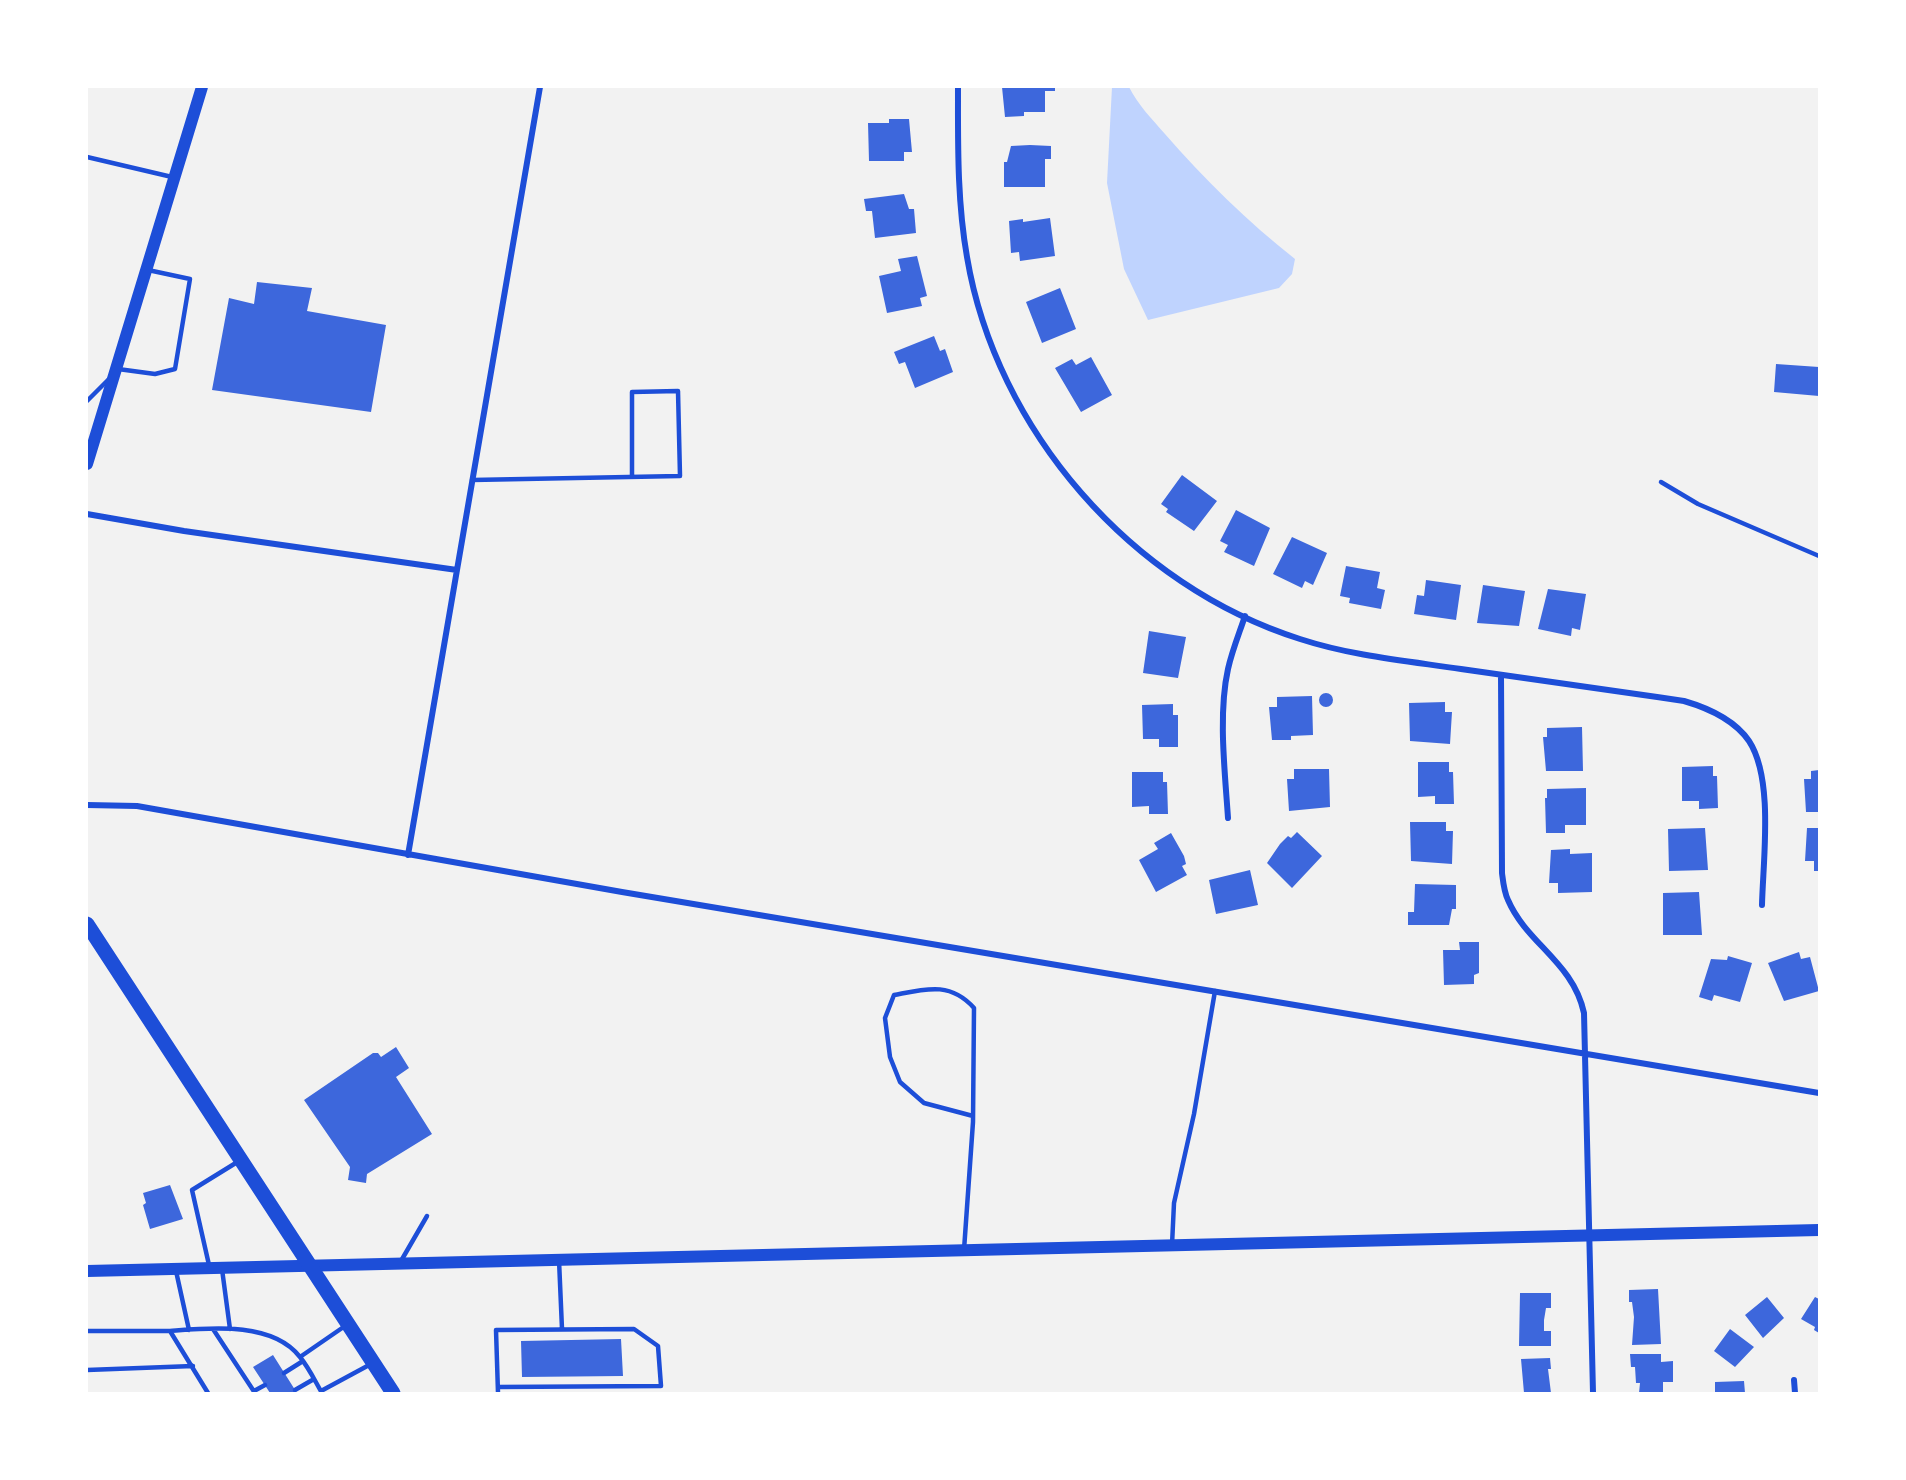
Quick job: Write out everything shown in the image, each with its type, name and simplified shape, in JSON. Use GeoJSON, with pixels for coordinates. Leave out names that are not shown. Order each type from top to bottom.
{"type":"FeatureCollection","features":[{"type":"Feature","properties":{"kind":"main road"},"geometry":{"type":"LineString","coordinates":[[87,464],[202,87]]}},
{"type":"Feature","properties":{"kind":"main road"},"geometry":{"type":"LineString","coordinates":[[87,924],[393,1393]]}},
{"type":"Feature","properties":{"kind":"main road"},"geometry":{"type":"LineString","coordinates":[[87,1271],[1819,1230]]}},
{"type":"Feature","properties":{"kind":"street"},"geometry":{"type":"LineString","coordinates":[[408,855],[540,87]]}},
{"type":"Feature","properties":{"kind":"street"},"geometry":{"type":"LineString","coordinates":[[958,87],[958,184],[967,257],[992,346],[1020,406],[1054,458],[1103,518],[1143,554],[1183,582],[1245,616],[1298,638],[1353,653],[1684,701],[1710,708],[1735,726],[1752,748],[1762,778],[1762,905]]}},
{"type":"Feature","properties":{"kind":"street"},"geometry":{"type":"LineString","coordinates":[[87,514],[184,531],[458,570]]}},
{"type":"Feature","properties":{"kind":"street"},"geometry":{"type":"LineString","coordinates":[[1228,818],[1224,692],[1228,669],[1245,616]]}},
{"type":"Feature","properties":{"kind":"street"},"geometry":{"type":"LineString","coordinates":[[1501,675],[1502,873],[1507,899],[1520,921],[1565,969],[1581,997],[1584,1013],[1593,1393]]}},
{"type":"Feature","properties":{"kind":"street"},"geometry":{"type":"LineString","coordinates":[[87,805],[137,806],[408,855],[1819,1093]]}},
{"type":"Feature","properties":{"kind":"street"},"geometry":{"type":"LineString","coordinates":[[1794,1380],[1795,1393]]}},
{"type":"Feature","properties":{"kind":"lane"},"geometry":{"type":"LineString","coordinates":[[87,157],[174,177]]}},
{"type":"Feature","properties":{"kind":"lane"},"geometry":{"type":"LineString","coordinates":[[87,401],[114,372],[154,374],[175,369],[190,279],[145,270]]}},
{"type":"Feature","properties":{"kind":"lane"},"geometry":{"type":"LineString","coordinates":[[472,480],[632,477],[680,476],[678,391],[632,392],[632,477]]}},
{"type":"Feature","properties":{"kind":"lane"},"geometry":{"type":"LineString","coordinates":[[1661,482],[1698,504],[1819,556]]}},
{"type":"Feature","properties":{"kind":"lane"},"geometry":{"type":"LineString","coordinates":[[964,1250],[973,1116],[974,1008],[962,994],[931,987],[894,995],[885,1018],[890,1057],[900,1082],[924,1103],[973,1116]]}},
{"type":"Feature","properties":{"kind":"lane"},"geometry":{"type":"LineString","coordinates":[[1173,1245],[1174,1203],[1194,1114],[1215,991]]}},
{"type":"Feature","properties":{"kind":"lane"},"geometry":{"type":"LineString","coordinates":[[230,1329],[216,1268],[192,1190],[241,1159]]}},
{"type":"Feature","properties":{"kind":"lane"},"geometry":{"type":"LineString","coordinates":[[400,1263],[427,1216]]}},
{"type":"Feature","properties":{"kind":"lane"},"geometry":{"type":"LineString","coordinates":[[560,1259],[562,1329]]}},
{"type":"Feature","properties":{"kind":"lane"},"geometry":{"type":"LineString","coordinates":[[176,1269],[189,1330]]}},
{"type":"Feature","properties":{"kind":"lane"},"geometry":{"type":"LineString","coordinates":[[284,1373],[348,1323]]}},
{"type":"Feature","properties":{"kind":"lane"},"geometry":{"type":"LineString","coordinates":[[213,1329],[255,1392],[265,1385]]}},
{"type":"Feature","properties":{"kind":"lane"},"geometry":{"type":"LineString","coordinates":[[87,1331],[246,1329],[271,1338],[301,1359],[321,1392],[373,1362]]}},
{"type":"Feature","properties":{"kind":"lane"},"geometry":{"type":"LineString","coordinates":[[498,1387],[661,1386],[658,1346],[634,1329],[496,1330],[498,1393]]}},
{"type":"Feature","properties":{"kind":"lane"},"geometry":{"type":"LineString","coordinates":[[170,1331],[208,1393]]}},
{"type":"Feature","properties":{"kind":"lane"},"geometry":{"type":"LineString","coordinates":[[87,1370],[193,1366]]}},
{"type":"Feature","properties":{"kind":"lane"},"geometry":{"type":"LineString","coordinates":[[295,1390],[314,1379]]}},
{"type":"Feature","properties":{"kind":"water"},"geometry":{"type":"Polygon","coordinates":[[[1112,87],[1129,87],[1146,112],[1195,167],[1243,215],[1295,259],[1292,274],[1279,288],[1148,320],[1124,269],[1107,183],[1112,87]]]}},
{"type":"Feature","properties":{"kind":"building"},"geometry":{"type":"Polygon","coordinates":[[[1002,87],[1055,87],[1055,91],[1045,91],[1045,112],[1024,112],[1024,116],[1005,117],[1002,87]]]}},
{"type":"Feature","properties":{"kind":"building"},"geometry":{"type":"Polygon","coordinates":[[[889,119],[909,119],[912,152],[904,152],[904,161],[869,161],[868,123],[889,123],[889,119]]]}},
{"type":"Feature","properties":{"kind":"building"},"geometry":{"type":"Polygon","coordinates":[[[1011,146],[1051,146],[1051,159],[1045,159],[1045,187],[1004,187],[1004,162],[1007,162],[1011,146]]]}},
{"type":"Feature","properties":{"kind":"building"},"geometry":{"type":"Polygon","coordinates":[[[904,194],[909,209],[914,209],[916,233],[875,238],[872,211],[866,211],[864,199],[904,194]]]}},
{"type":"Feature","properties":{"kind":"building"},"geometry":{"type":"Polygon","coordinates":[[[1050,218],[1055,256],[1020,261],[1019,252],[1011,253],[1009,221],[1023,219],[1023,222],[1050,218]]]}},
{"type":"Feature","properties":{"kind":"building"},"geometry":{"type":"Polygon","coordinates":[[[917,256],[927,296],[920,298],[922,306],[887,313],[879,276],[901,271],[898,259],[917,256]]]}},
{"type":"Feature","properties":{"kind":"building"},"geometry":{"type":"Polygon","coordinates":[[[257,282],[312,288],[307,311],[386,325],[371,412],[212,390],[229,298],[254,304],[257,282]]]}},
{"type":"Feature","properties":{"kind":"building"},"geometry":{"type":"Polygon","coordinates":[[[1060,288],[1076,329],[1042,343],[1026,302],[1060,288]]]}},
{"type":"Feature","properties":{"kind":"building"},"geometry":{"type":"Polygon","coordinates":[[[934,336],[940,351],[945,349],[953,372],[915,388],[905,362],[899,364],[894,352],[934,336]]]}},
{"type":"Feature","properties":{"kind":"building"},"geometry":{"type":"Polygon","coordinates":[[[1091,357],[1112,395],[1081,412],[1055,368],[1072,359],[1076,365],[1091,357]]]}},
{"type":"Feature","properties":{"kind":"building"},"geometry":{"type":"Polygon","coordinates":[[[1776,364],[1819,367],[1819,396],[1774,392],[1776,364]]]}},
{"type":"Feature","properties":{"kind":"building"},"geometry":{"type":"Polygon","coordinates":[[[1182,475],[1217,501],[1194,531],[1166,512],[1168,509],[1161,504],[1182,475]]]}},
{"type":"Feature","properties":{"kind":"building"},"geometry":{"type":"Polygon","coordinates":[[[1236,510],[1270,528],[1254,566],[1224,552],[1228,545],[1220,541],[1236,510]]]}},
{"type":"Feature","properties":{"kind":"building"},"geometry":{"type":"Polygon","coordinates":[[[1292,537],[1327,553],[1313,585],[1305,581],[1302,588],[1273,574],[1292,537]]]}},
{"type":"Feature","properties":{"kind":"building"},"geometry":{"type":"Polygon","coordinates":[[[1346,566],[1380,572],[1377,588],[1385,590],[1381,609],[1349,603],[1350,598],[1340,596],[1346,566]]]}},
{"type":"Feature","properties":{"kind":"building"},"geometry":{"type":"Polygon","coordinates":[[[1426,580],[1461,585],[1456,620],[1414,614],[1417,595],[1424,596],[1426,580]]]}},
{"type":"Feature","properties":{"kind":"building"},"geometry":{"type":"Polygon","coordinates":[[[1483,585],[1525,591],[1519,626],[1477,623],[1483,585]]]}},
{"type":"Feature","properties":{"kind":"building"},"geometry":{"type":"Polygon","coordinates":[[[1548,589],[1586,594],[1580,630],[1572,628],[1571,636],[1538,629],[1548,589]]]}},
{"type":"Feature","properties":{"kind":"building"},"geometry":{"type":"Polygon","coordinates":[[[1149,631],[1186,637],[1178,678],[1143,673],[1149,631]]]}},
{"type":"Feature","properties":{"kind":"building"},"geometry":{"type":"Polygon","coordinates":[[[1326,693],[1331,695],[1333,700],[1331,705],[1326,707],[1321,705],[1319,700],[1321,695],[1326,693]]]}},
{"type":"Feature","properties":{"kind":"building"},"geometry":{"type":"Polygon","coordinates":[[[1312,696],[1313,735],[1291,736],[1291,740],[1272,740],[1269,707],[1277,707],[1277,697],[1312,696]]]}},
{"type":"Feature","properties":{"kind":"building"},"geometry":{"type":"Polygon","coordinates":[[[1445,702],[1445,712],[1452,712],[1450,744],[1410,741],[1409,703],[1445,702]]]}},
{"type":"Feature","properties":{"kind":"building"},"geometry":{"type":"Polygon","coordinates":[[[1173,704],[1173,715],[1178,715],[1178,747],[1159,747],[1159,739],[1143,739],[1142,705],[1173,704]]]}},
{"type":"Feature","properties":{"kind":"building"},"geometry":{"type":"Polygon","coordinates":[[[1582,727],[1583,771],[1546,771],[1543,737],[1547,737],[1547,728],[1582,727]]]}},
{"type":"Feature","properties":{"kind":"building"},"geometry":{"type":"Polygon","coordinates":[[[1418,762],[1449,762],[1449,772],[1453,772],[1454,804],[1435,804],[1435,796],[1418,797],[1418,762]]]}},
{"type":"Feature","properties":{"kind":"building"},"geometry":{"type":"Polygon","coordinates":[[[1713,766],[1713,776],[1717,776],[1718,808],[1699,809],[1699,801],[1682,801],[1682,767],[1713,766]]]}},
{"type":"Feature","properties":{"kind":"building"},"geometry":{"type":"Polygon","coordinates":[[[1294,769],[1329,769],[1330,807],[1289,811],[1287,779],[1294,779],[1294,769]]]}},
{"type":"Feature","properties":{"kind":"building"},"geometry":{"type":"Polygon","coordinates":[[[1819,770],[1819,812],[1806,812],[1804,779],[1811,779],[1811,771],[1819,770]]]}},
{"type":"Feature","properties":{"kind":"building"},"geometry":{"type":"Polygon","coordinates":[[[1132,772],[1163,772],[1163,782],[1167,782],[1168,814],[1149,814],[1149,806],[1132,807],[1132,772]]]}},
{"type":"Feature","properties":{"kind":"building"},"geometry":{"type":"Polygon","coordinates":[[[1586,788],[1586,825],[1565,825],[1565,833],[1546,833],[1547,789],[1586,788]]]}},
{"type":"Feature","properties":{"kind":"building"},"geometry":{"type":"Polygon","coordinates":[[[1410,822],[1446,822],[1446,831],[1453,831],[1452,864],[1411,861],[1410,822]]]}},
{"type":"Feature","properties":{"kind":"building"},"geometry":{"type":"Polygon","coordinates":[[[1705,828],[1708,870],[1669,871],[1668,829],[1705,828]]]}},
{"type":"Feature","properties":{"kind":"building"},"geometry":{"type":"Polygon","coordinates":[[[1807,828],[1819,828],[1819,871],[1814,871],[1814,861],[1805,861],[1807,828]]]}},
{"type":"Feature","properties":{"kind":"building"},"geometry":{"type":"Polygon","coordinates":[[[1297,832],[1322,856],[1292,888],[1267,863],[1280,844],[1288,836],[1291,838],[1297,832]]]}},
{"type":"Feature","properties":{"kind":"building"},"geometry":{"type":"Polygon","coordinates":[[[1171,833],[1184,856],[1186,864],[1182,866],[1187,875],[1156,892],[1139,860],[1158,849],[1154,843],[1171,833]]]}},
{"type":"Feature","properties":{"kind":"building"},"geometry":{"type":"Polygon","coordinates":[[[1570,849],[1570,854],[1592,853],[1592,892],[1558,893],[1558,883],[1549,883],[1551,850],[1570,849]]]}},
{"type":"Feature","properties":{"kind":"building"},"geometry":{"type":"Polygon","coordinates":[[[1250,870],[1258,905],[1216,914],[1209,880],[1250,870]]]}},
{"type":"Feature","properties":{"kind":"building"},"geometry":{"type":"Polygon","coordinates":[[[1415,884],[1456,885],[1456,909],[1452,909],[1449,925],[1408,925],[1408,912],[1414,912],[1415,884]]]}},
{"type":"Feature","properties":{"kind":"building"},"geometry":{"type":"Polygon","coordinates":[[[1699,892],[1702,935],[1663,935],[1663,893],[1699,892]]]}},
{"type":"Feature","properties":{"kind":"building"},"geometry":{"type":"Polygon","coordinates":[[[1459,942],[1479,942],[1479,973],[1474,975],[1474,984],[1444,985],[1443,950],[1460,950],[1459,942]]]}},
{"type":"Feature","properties":{"kind":"building"},"geometry":{"type":"Polygon","coordinates":[[[1799,952],[1801,959],[1810,957],[1819,991],[1784,1001],[1768,963],[1799,952]]]}},
{"type":"Feature","properties":{"kind":"building"},"geometry":{"type":"Polygon","coordinates":[[[1728,956],[1752,963],[1740,1002],[1714,995],[1712,1001],[1699,997],[1711,959],[1727,960],[1728,956]]]}},
{"type":"Feature","properties":{"kind":"building"},"geometry":{"type":"Polygon","coordinates":[[[396,1047],[409,1068],[396,1077],[432,1134],[367,1174],[366,1183],[348,1180],[350,1167],[304,1100],[373,1053],[378,1053],[381,1057],[396,1047]]]}},
{"type":"Feature","properties":{"kind":"building"},"geometry":{"type":"Polygon","coordinates":[[[170,1185],[183,1219],[150,1229],[143,1205],[146,1203],[143,1193],[170,1185]]]}},
{"type":"Feature","properties":{"kind":"building"},"geometry":{"type":"Polygon","coordinates":[[[1658,1289],[1661,1344],[1632,1345],[1634,1317],[1632,1302],[1629,1302],[1629,1290],[1658,1289]]]}},
{"type":"Feature","properties":{"kind":"building"},"geometry":{"type":"Polygon","coordinates":[[[1520,1293],[1551,1293],[1551,1308],[1546,1308],[1544,1331],[1551,1331],[1551,1346],[1519,1346],[1520,1293]]]}},
{"type":"Feature","properties":{"kind":"building"},"geometry":{"type":"Polygon","coordinates":[[[1767,1297],[1784,1318],[1763,1338],[1745,1315],[1767,1297]]]}},
{"type":"Feature","properties":{"kind":"building"},"geometry":{"type":"Polygon","coordinates":[[[1815,1297],[1819,1299],[1819,1333],[1814,1330],[1815,1327],[1801,1319],[1815,1297]]]}},
{"type":"Feature","properties":{"kind":"building"},"geometry":{"type":"Polygon","coordinates":[[[1730,1329],[1754,1347],[1735,1367],[1714,1351],[1730,1329]]]}},
{"type":"Feature","properties":{"kind":"building"},"geometry":{"type":"Polygon","coordinates":[[[621,1339],[623,1376],[522,1377],[521,1341],[621,1339]]]}},
{"type":"Feature","properties":{"kind":"building"},"geometry":{"type":"Polygon","coordinates":[[[1630,1354],[1661,1354],[1661,1362],[1673,1361],[1673,1382],[1663,1382],[1663,1393],[1639,1393],[1640,1383],[1636,1383],[1635,1367],[1631,1367],[1630,1354]]]}},
{"type":"Feature","properties":{"kind":"building"},"geometry":{"type":"Polygon","coordinates":[[[273,1355],[297,1393],[270,1393],[253,1367],[273,1355]]]}},
{"type":"Feature","properties":{"kind":"building"},"geometry":{"type":"Polygon","coordinates":[[[1550,1358],[1551,1369],[1548,1369],[1551,1393],[1524,1393],[1521,1359],[1550,1358]]]}},
{"type":"Feature","properties":{"kind":"building"},"geometry":{"type":"Polygon","coordinates":[[[1744,1381],[1745,1393],[1715,1393],[1715,1382],[1744,1381]]]}}]}
